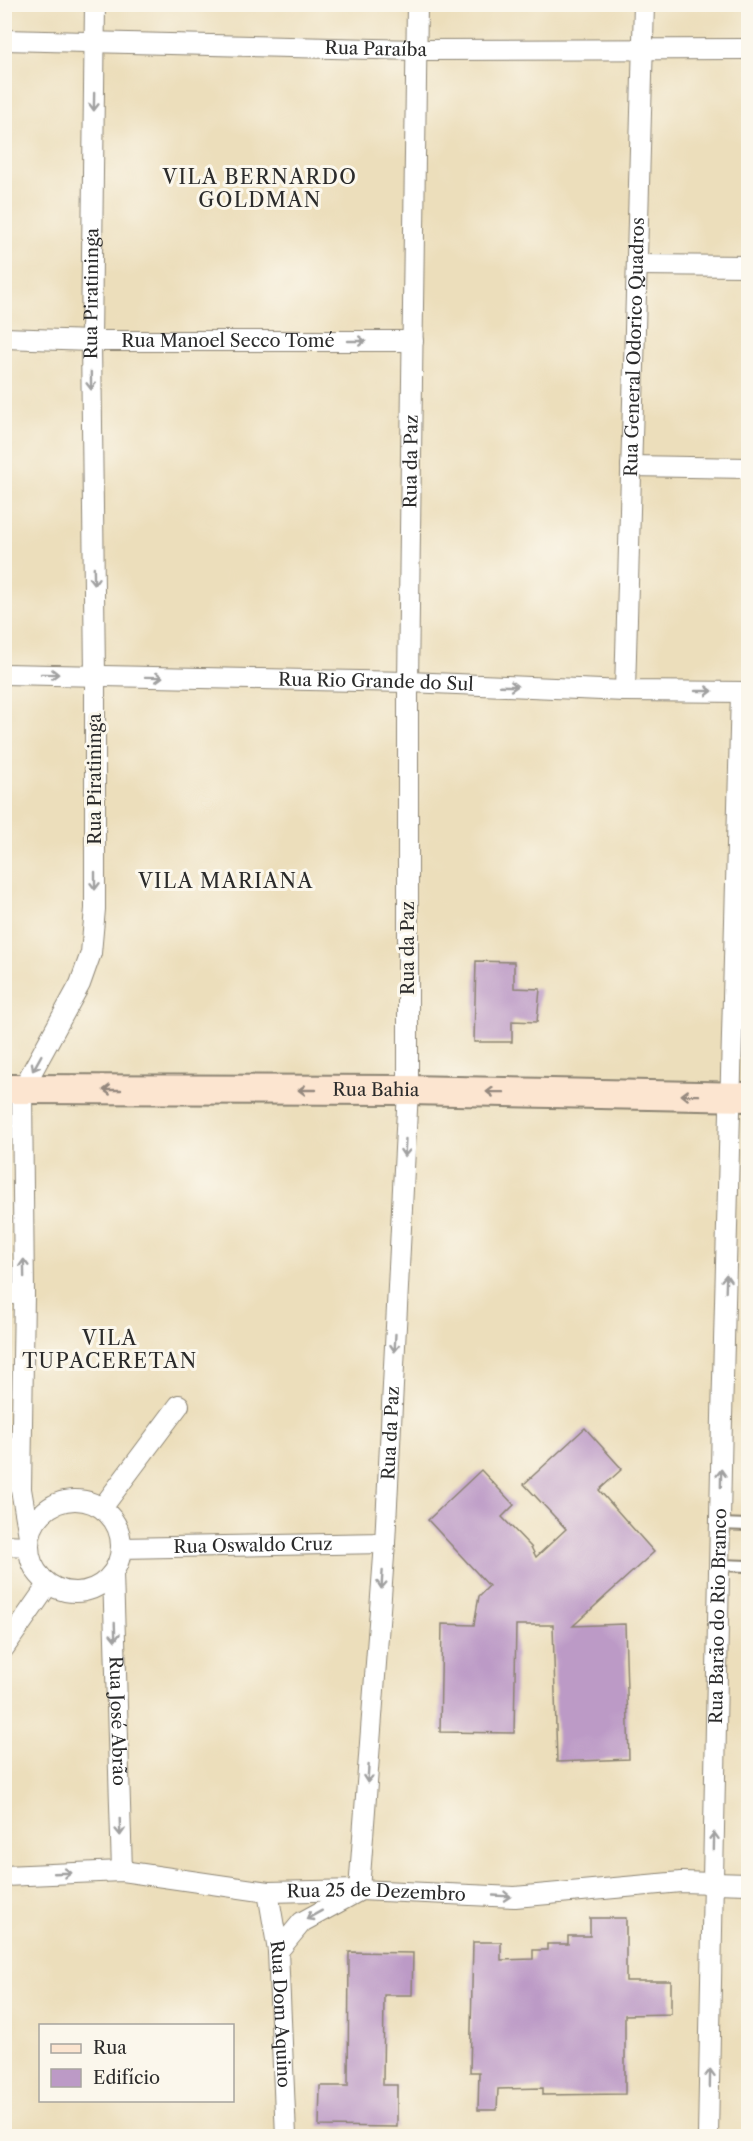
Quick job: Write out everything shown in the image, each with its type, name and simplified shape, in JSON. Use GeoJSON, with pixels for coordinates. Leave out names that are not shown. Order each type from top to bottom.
{"type":"FeatureCollection","features":[{"type":"Feature","properties":{"kind":"street","name":"Rua Piratininga"},"geometry":{"type":"LineString","coordinates":[[29,1541],[21,1489],[14,1294],[13,1089],[80,984],[91,953],[95,909],[91,341],[95,4]]}},
{"type":"Feature","properties":{"kind":"street","name":"Rua da Paz"},"geometry":{"type":"LineString","coordinates":[[359,1890],[385,1543],[408,1090],[408,682],[417,4]]}},
{"type":"Feature","properties":{"kind":"street","name":"Rua General Odorico Quadros"},"geometry":{"type":"LineString","coordinates":[[625,691],[644,4]]}},
{"type":"Feature","properties":{"kind":"street","name":"Rua Paraíba"},"geometry":{"type":"LineString","coordinates":[[4,40],[417,50],[748,49]]}},
{"type":"Feature","properties":{"kind":"street"},"geometry":{"type":"LineString","coordinates":[[637,265],[748,266]]}},
{"type":"Feature","properties":{"kind":"street","name":"Rua Manoel Secco Tomé"},"geometry":{"type":"LineString","coordinates":[[4,338],[91,341],[413,341]]}},
{"type":"Feature","properties":{"kind":"street"},"geometry":{"type":"LineString","coordinates":[[631,466],[748,468]]}},
{"type":"Feature","properties":{"kind":"street","name":"Rua Rio Grande do Sul"},"geometry":{"type":"LineString","coordinates":[[4,674],[408,682],[625,691],[745,692]]}},
{"type":"Feature","properties":{"kind":"street","name":"Rua Barão do Rio Branco"},"geometry":{"type":"LineString","coordinates":[[708,2136],[722,1417],[740,1097],[745,692]]}},
{"type":"Feature","properties":{"kind":"street","name":"Rua Bahia"},"geometry":{"type":"LineString","coordinates":[[13,1089],[408,1090],[740,1097]]}},
{"type":"Feature","properties":{"kind":"street"},"geometry":{"type":"LineString","coordinates":[[102,1508],[179,1405]]}},
{"type":"Feature","properties":{"kind":"street"},"geometry":{"type":"LineString","coordinates":[[67,1500],[85,1500],[102,1508],[114,1521],[121,1538],[121,1557],[113,1573],[100,1586],[83,1593],[64,1592],[48,1585],[35,1572],[29,1554],[29,1541],[37,1519],[50,1506],[67,1500]]}},
{"type":"Feature","properties":{"kind":"street"},"geometry":{"type":"LineString","coordinates":[[4,1545],[29,1541]]}},
{"type":"Feature","properties":{"kind":"street","name":"Rua Oswaldo Cruz"},"geometry":{"type":"LineString","coordinates":[[121,1548],[385,1543]]}},
{"type":"Feature","properties":{"kind":"street","name":"Rua José Abrão"},"geometry":{"type":"LineString","coordinates":[[113,1573],[122,1870]]}},
{"type":"Feature","properties":{"kind":"street"},"geometry":{"type":"LineString","coordinates":[[4,1648],[48,1585]]}},
{"type":"Feature","properties":{"kind":"street","name":"Rua 25 de Dezembro"},"geometry":{"type":"LineString","coordinates":[[4,1876],[122,1870],[268,1892],[359,1890],[515,1897],[681,1882],[748,1884]]}},
{"type":"Feature","properties":{"kind":"street"},"geometry":{"type":"LineString","coordinates":[[278,1951],[302,1922],[359,1890]]}},
{"type":"Feature","properties":{"kind":"street","name":"Rua Dom Aquino"},"geometry":{"type":"LineString","coordinates":[[268,1892],[278,1951],[286,2136]]}},
{"type":"Feature","properties":{"kind":"lane"},"geometry":{"type":"LineString","coordinates":[[720,1524],[748,1525]]}},
{"type":"Feature","properties":{"kind":"lane"},"geometry":{"type":"LineString","coordinates":[[720,1565],[748,1566]]}},
{"type":"Feature","properties":{"kind":"building"},"geometry":{"type":"Polygon","coordinates":[[[476,961],[514,962],[514,988],[540,989],[537,1022],[512,1021],[512,1042],[474,1042],[476,961]]]}},
{"type":"Feature","properties":{"kind":"building"},"geometry":{"type":"Polygon","coordinates":[[[585,1428],[622,1469],[599,1490],[654,1552],[573,1626],[625,1624],[629,1759],[557,1762],[553,1625],[516,1625],[514,1733],[440,1732],[442,1624],[474,1625],[479,1596],[489,1586],[428,1520],[481,1470],[514,1505],[502,1517],[531,1547],[536,1557],[566,1529],[524,1484],[585,1428]]]}},
{"type":"Feature","properties":{"kind":"building"},"geometry":{"type":"Polygon","coordinates":[[[590,1918],[626,1918],[626,1981],[671,1981],[671,2014],[625,2015],[625,2094],[543,2095],[543,2088],[498,2089],[497,2110],[478,2110],[479,2072],[470,2072],[473,1942],[501,1942],[501,1960],[533,1959],[533,1950],[547,1950],[547,1944],[568,1944],[568,1936],[590,1936],[590,1918]]]}},
{"type":"Feature","properties":{"kind":"building"},"geometry":{"type":"Polygon","coordinates":[[[349,1952],[413,1953],[412,1995],[384,1995],[383,2085],[397,2085],[397,2127],[319,2126],[320,2086],[348,2086],[349,1952]]]}},
{"type":"Feature","properties":{"kind":"district","name":"VILA BERNARDO GOLDMAN"},"geometry":{"type":"Point","coordinates":[260,188]}},
{"type":"Feature","properties":{"kind":"district","name":"VILA MARIANA"},"geometry":{"type":"Point","coordinates":[226,881]}},
{"type":"Feature","properties":{"kind":"district","name":"VILA TUPACERETAN"},"geometry":{"type":"Point","coordinates":[110,1350]}}]}
